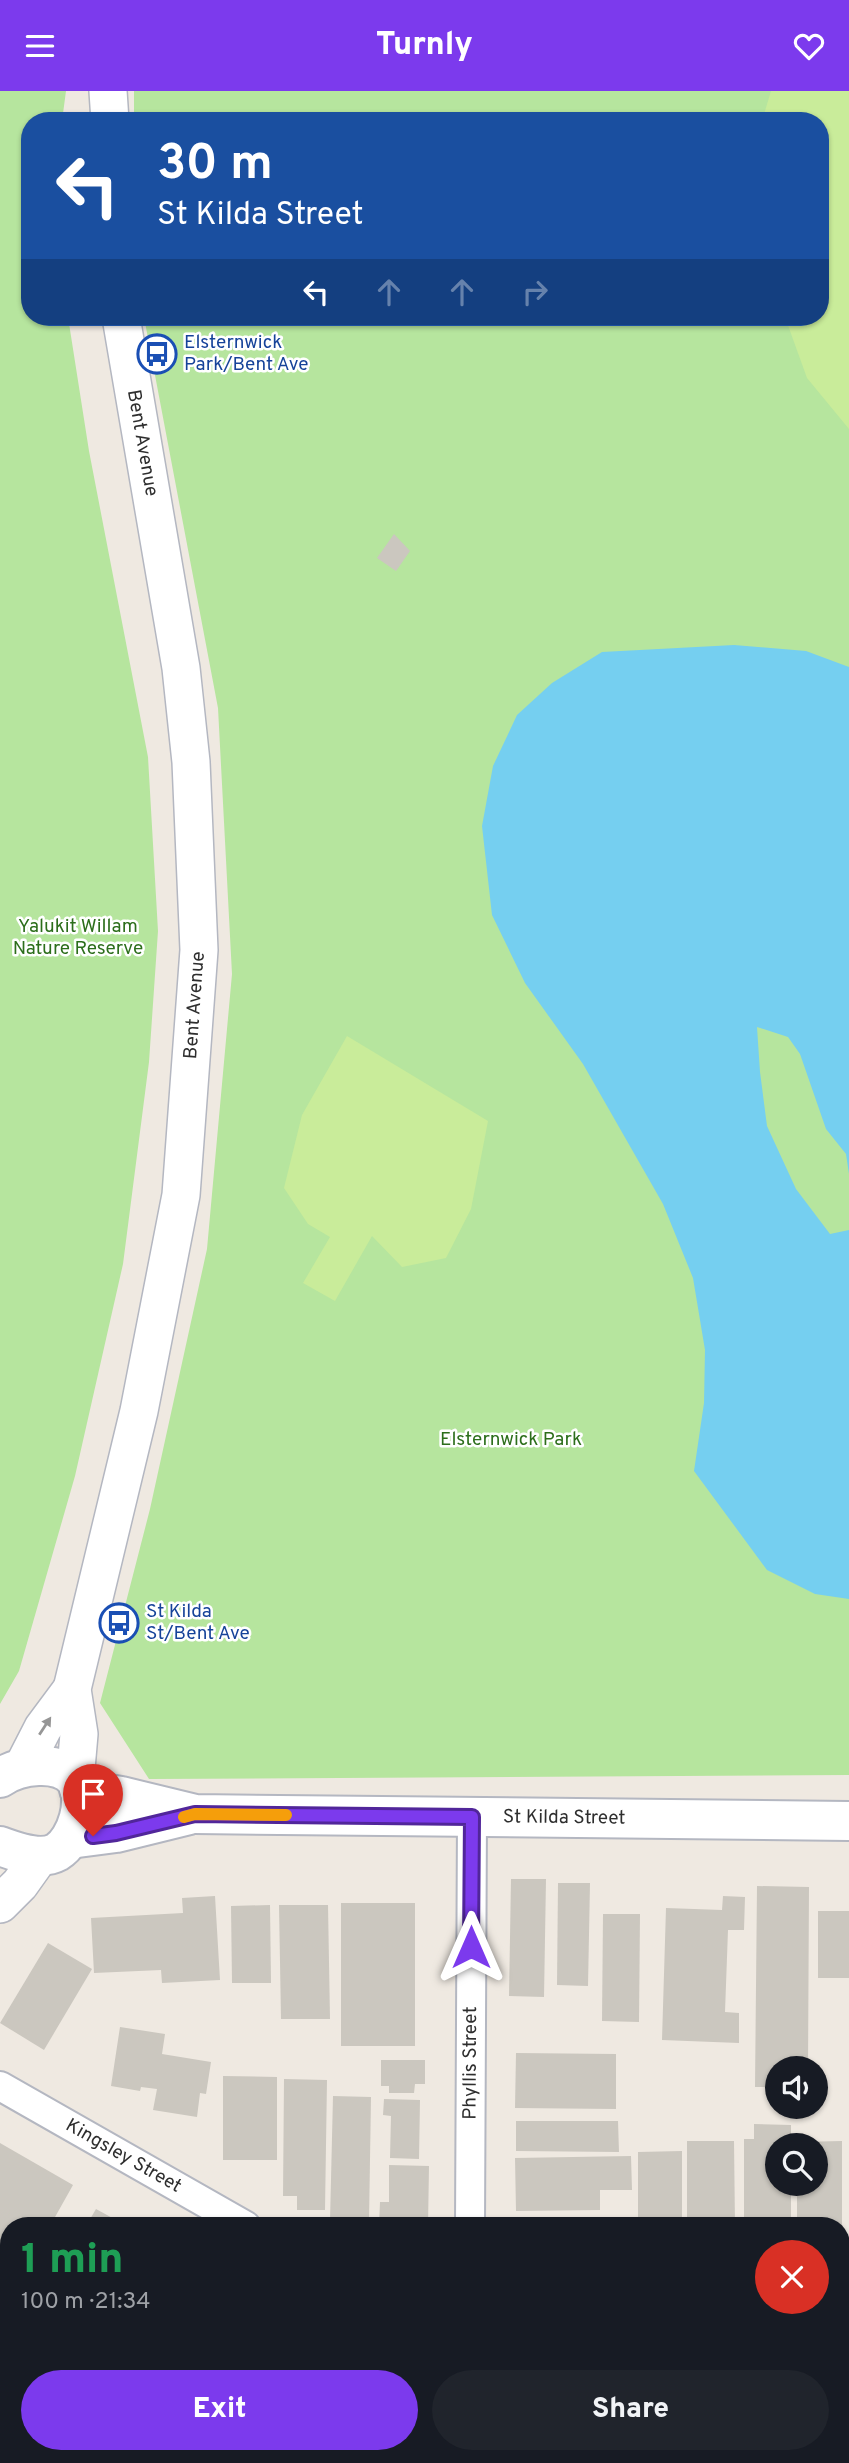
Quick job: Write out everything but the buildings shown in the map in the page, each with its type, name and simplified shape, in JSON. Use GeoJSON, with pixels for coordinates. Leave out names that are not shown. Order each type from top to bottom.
{"type":"FeatureCollection","features":[{"type":"Feature","properties":{"kind":"main road","name":"St Kilda Street"},"geometry":{"type":"LineString","coordinates":[[12,1772],[49,1767],[63,1771],[77,1785],[195,1814],[849,1821]]}},
{"type":"Feature","properties":{"kind":"main road"},"geometry":{"type":"LineString","coordinates":[[0,1846],[55,1847],[81,1807],[77,1785]]}},
{"type":"Feature","properties":{"kind":"main road","name":"St Kilda Street"},"geometry":{"type":"LineString","coordinates":[[55,1847],[195,1814]]}},
{"type":"Feature","properties":{"kind":"street"},"geometry":{"type":"LineString","coordinates":[[108,91],[109,112]]}},
{"type":"Feature","properties":{"kind":"street","name":"Bent Avenue"},"geometry":{"type":"LineString","coordinates":[[77,1785],[79,1734],[72,1689],[139,1411],[180,1195],[199,950],[191,762],[181,668],[123,326]]}},
{"type":"Feature","properties":{"kind":"street","name":"Bent Avenue"},"geometry":{"type":"LineString","coordinates":[[12,1772],[72,1689]]}},
{"type":"Feature","properties":{"kind":"street","name":"Phyllis Street"},"geometry":{"type":"LineString","coordinates":[[470,2217],[472,1817]]}},
{"type":"Feature","properties":{"kind":"street"},"geometry":{"type":"LineString","coordinates":[[0,1904],[55,1847]]}},
{"type":"Feature","properties":{"kind":"street","name":"Kingsley Street"},"geometry":{"type":"LineString","coordinates":[[0,2086],[230,2217]]}},
{"type":"Feature","properties":{"kind":"green space","name":"Yalukit Willam Nature Reserve"},"geometry":{"type":"Polygon","coordinates":[[[0,91],[66,91],[63,112],[21,112],[21,326],[69,326],[89,451],[148,757],[158,931],[149,1062],[123,1264],[75,1476],[19,1671],[0,1704],[0,91]]]}},
{"type":"Feature","properties":{"kind":"green space","name":"Elsternwick Park"},"geometry":{"type":"Polygon","coordinates":[[[134,91],[849,91],[849,1775],[149,1779],[100,1703],[150,1509],[207,1249],[232,974],[218,708],[146,326],[829,326],[829,112],[134,112],[134,91]]]}},
{"type":"Feature","properties":{"kind":"green space"},"geometry":{"type":"Polygon","coordinates":[[[771,91],[849,91],[849,429],[807,378],[788,326],[829,326],[829,112],[765,112],[771,91]]]}},
{"type":"Feature","properties":{"kind":"green space"},"geometry":{"type":"Polygon","coordinates":[[[347,1036],[488,1121],[471,1209],[446,1258],[402,1267],[372,1236],[335,1301],[303,1283],[330,1237],[308,1224],[284,1188],[302,1115],[347,1036]]]}},
{"type":"Feature","properties":{"kind":"water"},"geometry":{"type":"Polygon","coordinates":[[[734,645],[806,651],[849,667],[849,1174],[846,1154],[826,1129],[800,1054],[788,1037],[757,1027],[767,1126],[796,1189],[830,1234],[849,1230],[849,1599],[815,1594],[767,1570],[694,1471],[704,1403],[705,1350],[693,1278],[663,1204],[583,1064],[525,983],[492,915],[482,826],[493,766],[517,715],[552,683],[602,652],[734,645]]]}},
{"type":"Feature","properties":{"kind":"slow traffic"},"geometry":{"type":"LineString","coordinates":[[184,1817],[195,1814],[286,1815]]}},
{"type":"Feature","properties":{"kind":"place","name":"Elsternwick Park/Bent Ave"},"geometry":{"type":"Point","coordinates":[157,354]}},
{"type":"Feature","properties":{"kind":"place","name":"St Kilda St/Bent Ave"},"geometry":{"type":"Point","coordinates":[119,1623]}},
{"type":"Feature","properties":{"kind":"route"},"geometry":{"type":"LineString","coordinates":[[93,1836],[195,1814],[472,1817],[471,1947]]}}]}
